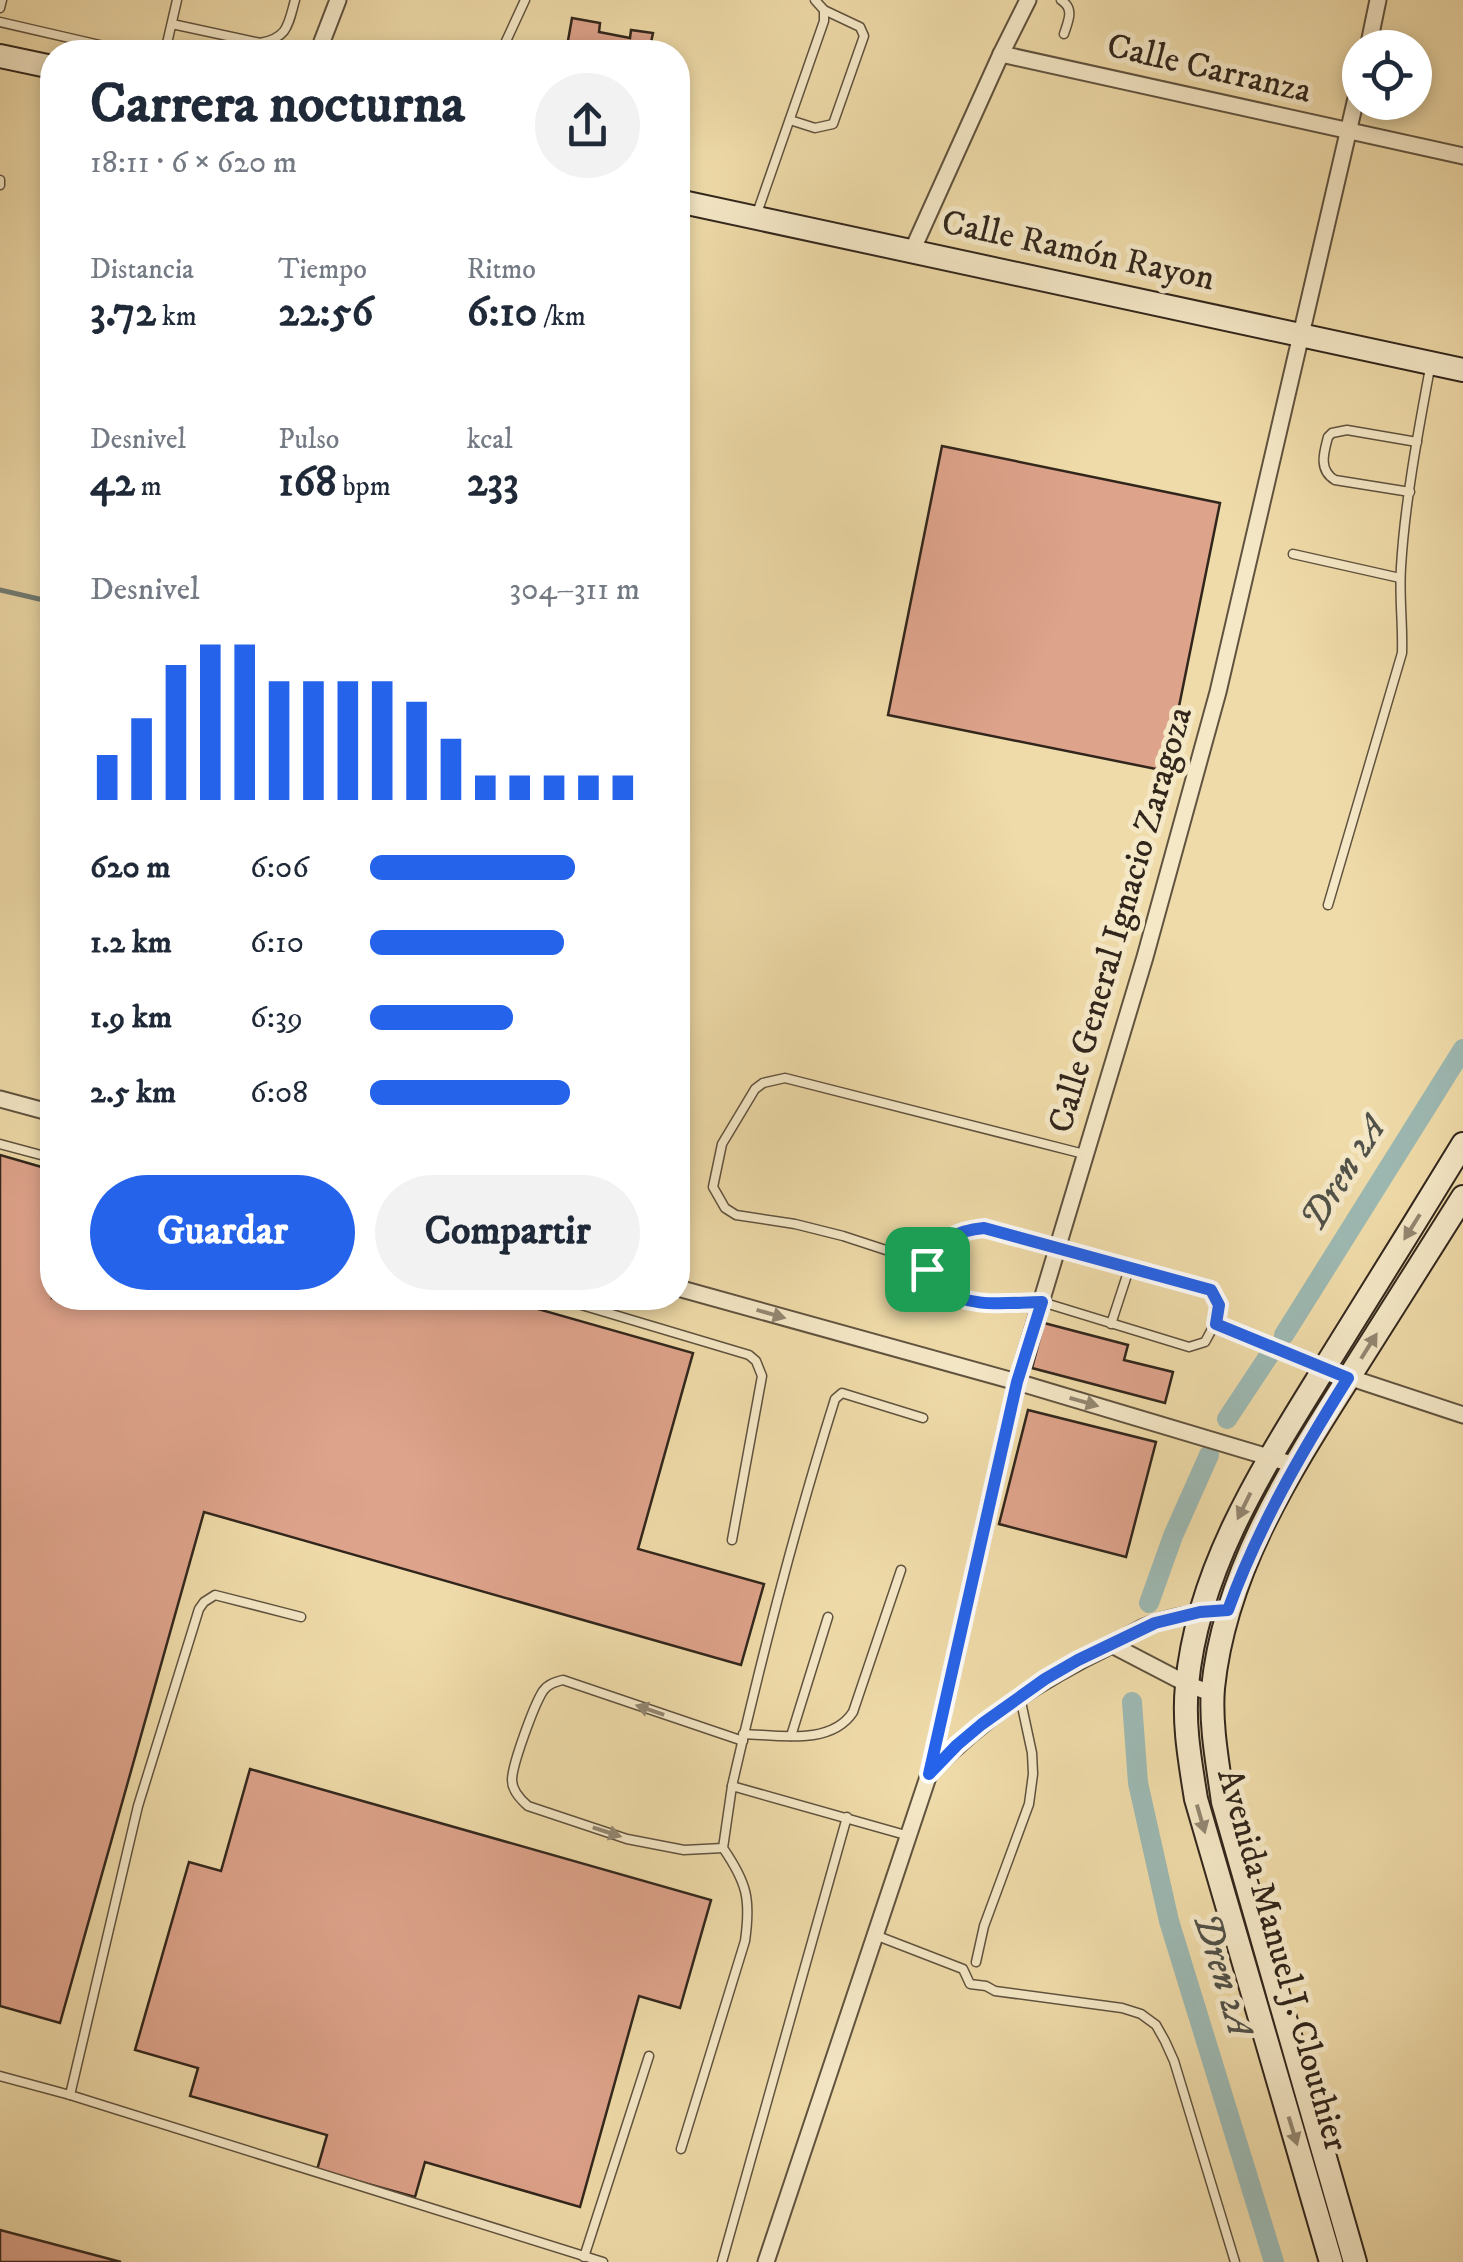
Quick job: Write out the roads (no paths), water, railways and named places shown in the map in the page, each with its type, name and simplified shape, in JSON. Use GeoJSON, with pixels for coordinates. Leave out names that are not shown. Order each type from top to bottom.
{"type":"FeatureCollection","features":[{"type":"Feature","properties":{"kind":"main road"},"geometry":{"type":"LineString","coordinates":[[0,56],[40,64]]}},
{"type":"Feature","properties":{"kind":"main road","name":"Calle Ramón Rayon"},"geometry":{"type":"LineString","coordinates":[[690,204],[1463,370]]}},
{"type":"Feature","properties":{"kind":"main road","name":"Avenida Manuel J. Clouthier"},"geometry":{"type":"LineString","coordinates":[[1331,2262],[1196,1799],[1186,1732],[1187,1684],[1200,1612],[1221,1554],[1254,1487],[1463,1144]]}},
{"type":"Feature","properties":{"kind":"main road","name":"Avenida Manuel J. Clouthier"},"geometry":{"type":"LineString","coordinates":[[1355,2262],[1224,1802],[1212,1694],[1228,1610],[1244,1564],[1295,1465],[1463,1197]]}},
{"type":"Feature","properties":{"kind":"street"},"geometry":{"type":"LineString","coordinates":[[323,40],[338,0]]}},
{"type":"Feature","properties":{"kind":"street"},"geometry":{"type":"LineString","coordinates":[[912,251],[1028,0]]}},
{"type":"Feature","properties":{"kind":"street"},"geometry":{"type":"LineString","coordinates":[[1372,30],[1378,0]]}},
{"type":"Feature","properties":{"kind":"street","name":"Calle Carranza"},"geometry":{"type":"LineString","coordinates":[[1001,54],[1463,156]]}},
{"type":"Feature","properties":{"kind":"street","name":"Calle General Ignacio Zaragoza"},"geometry":{"type":"LineString","coordinates":[[766,2262],[929,1774],[1017,1382],[1180,835],[1246,577],[1351,120]]}},
{"type":"Feature","properties":{"kind":"street"},"geometry":{"type":"LineString","coordinates":[[0,1099],[40,1111]]}},
{"type":"Feature","properties":{"kind":"street"},"geometry":{"type":"LineString","coordinates":[[690,1291],[1017,1382],[1295,1465]]}},
{"type":"Feature","properties":{"kind":"street"},"geometry":{"type":"LineString","coordinates":[[1324,1369],[1463,1415]]}},
{"type":"Feature","properties":{"kind":"street"},"geometry":{"type":"LineString","coordinates":[[929,1774],[957,1745],[1020,1696],[1078,1660],[1155,1623],[1228,1610]]}},
{"type":"Feature","properties":{"kind":"street"},"geometry":{"type":"LineString","coordinates":[[1112,1645],[1212,1694]]}},
{"type":"Feature","properties":{"kind":"lane"},"geometry":{"type":"LineString","coordinates":[[0,8],[2,0]]}},
{"type":"Feature","properties":{"kind":"lane"},"geometry":{"type":"LineString","coordinates":[[168,40],[178,0]]}},
{"type":"Feature","properties":{"kind":"lane"},"geometry":{"type":"LineString","coordinates":[[275,40],[285,31],[294,0]]}},
{"type":"Feature","properties":{"kind":"lane"},"geometry":{"type":"LineString","coordinates":[[507,40],[526,0]]}},
{"type":"Feature","properties":{"kind":"lane"},"geometry":{"type":"LineString","coordinates":[[790,120],[815,128],[833,124],[864,36],[860,28],[824,10],[816,0]]}},
{"type":"Feature","properties":{"kind":"lane"},"geometry":{"type":"LineString","coordinates":[[1061,0],[1070,14],[1064,34]]}},
{"type":"Feature","properties":{"kind":"lane"},"geometry":{"type":"LineString","coordinates":[[756,218],[824,21],[824,10]]}},
{"type":"Feature","properties":{"kind":"lane"},"geometry":{"type":"LineString","coordinates":[[0,22],[78,40]]}},
{"type":"Feature","properties":{"kind":"lane"},"geometry":{"type":"LineString","coordinates":[[172,24],[246,40]]}},
{"type":"Feature","properties":{"kind":"lane"},"geometry":{"type":"LineString","coordinates":[[1328,905],[1402,652],[1400,578],[1430,363]]}},
{"type":"Feature","properties":{"kind":"lane"},"geometry":{"type":"LineString","coordinates":[[1410,492],[1335,480],[1324,468],[1324,458],[1328,436],[1339,430],[1417,442]]}},
{"type":"Feature","properties":{"kind":"lane"},"geometry":{"type":"LineString","coordinates":[[1293,554],[1400,578]]}},
{"type":"Feature","properties":{"kind":"lane"},"geometry":{"type":"LineString","coordinates":[[927,1269],[948,1238],[960,1231],[984,1228],[1211,1290],[1219,1305],[1216,1324],[1205,1342],[1194,1348],[1042,1302],[978,1303],[958,1298],[942,1288],[927,1269],[898,1254],[794,1224],[736,1216],[713,1187],[722,1144],[755,1089],[785,1078],[1084,1154]]}},
{"type":"Feature","properties":{"kind":"lane"},"geometry":{"type":"LineString","coordinates":[[0,1144],[40,1155]]}},
{"type":"Feature","properties":{"kind":"lane"},"geometry":{"type":"LineString","coordinates":[[1111,1324],[1129,1269]]}},
{"type":"Feature","properties":{"kind":"lane"},"geometry":{"type":"LineString","coordinates":[[598,1310],[756,1361],[762,1376],[732,1540]]}},
{"type":"Feature","properties":{"kind":"lane"},"geometry":{"type":"LineString","coordinates":[[1216,1324],[1324,1369]]}},
{"type":"Feature","properties":{"kind":"lane"},"geometry":{"type":"LineString","coordinates":[[681,2149],[746,1941],[748,1899],[737,1868],[723,1848],[732,1786],[801,1507],[835,1399],[842,1393],[922,1418]]}},
{"type":"Feature","properties":{"kind":"lane"},"geometry":{"type":"LineString","coordinates":[[723,1848],[684,1850],[611,1834],[528,1806],[519,1798],[512,1779],[526,1730],[543,1691],[563,1680],[743,1737],[824,1734],[848,1721],[853,1712],[901,1570]]}},
{"type":"Feature","properties":{"kind":"lane"},"geometry":{"type":"LineString","coordinates":[[70,2095],[138,1806],[199,1609],[215,1596],[302,1617]]}},
{"type":"Feature","properties":{"kind":"lane"},"geometry":{"type":"LineString","coordinates":[[791,1736],[828,1617]]}},
{"type":"Feature","properties":{"kind":"lane"},"geometry":{"type":"LineString","coordinates":[[976,1962],[984,1926],[1029,1804],[1032,1753],[1020,1696]]}},
{"type":"Feature","properties":{"kind":"lane"},"geometry":{"type":"LineString","coordinates":[[732,1786],[909,1836]]}},
{"type":"Feature","properties":{"kind":"lane"},"geometry":{"type":"LineString","coordinates":[[722,2262],[847,1817]]}},
{"type":"Feature","properties":{"kind":"lane"},"geometry":{"type":"LineString","coordinates":[[875,1935],[963,1969],[970,1984],[995,1991],[1122,2008],[1141,2014],[1156,2025],[1174,2060],[1235,2262]]}},
{"type":"Feature","properties":{"kind":"lane"},"geometry":{"type":"LineString","coordinates":[[584,2257],[649,2056]]}},
{"type":"Feature","properties":{"kind":"lane"},"geometry":{"type":"LineString","coordinates":[[0,2076],[604,2262]]}},
{"type":"Feature","properties":{"kind":"waterway"},"geometry":{"type":"LineString","coordinates":[[0,590],[40,599]]}},
{"type":"Feature","properties":{"kind":"waterway","name":"Dren 2A"},"geometry":{"type":"LineString","coordinates":[[1284,1335],[1463,1049]]}},
{"type":"Feature","properties":{"kind":"waterway","name":"Dren 2A"},"geometry":{"type":"LineString","coordinates":[[1227,1419],[1270,1354]]}},
{"type":"Feature","properties":{"kind":"waterway","name":"Dren 2A"},"geometry":{"type":"LineString","coordinates":[[1149,1603],[1209,1455]]}},
{"type":"Feature","properties":{"kind":"waterway","name":"Dren 2A"},"geometry":{"type":"LineString","coordinates":[[1132,1702],[1138,1783],[1169,1921],[1274,2262]]}}]}
